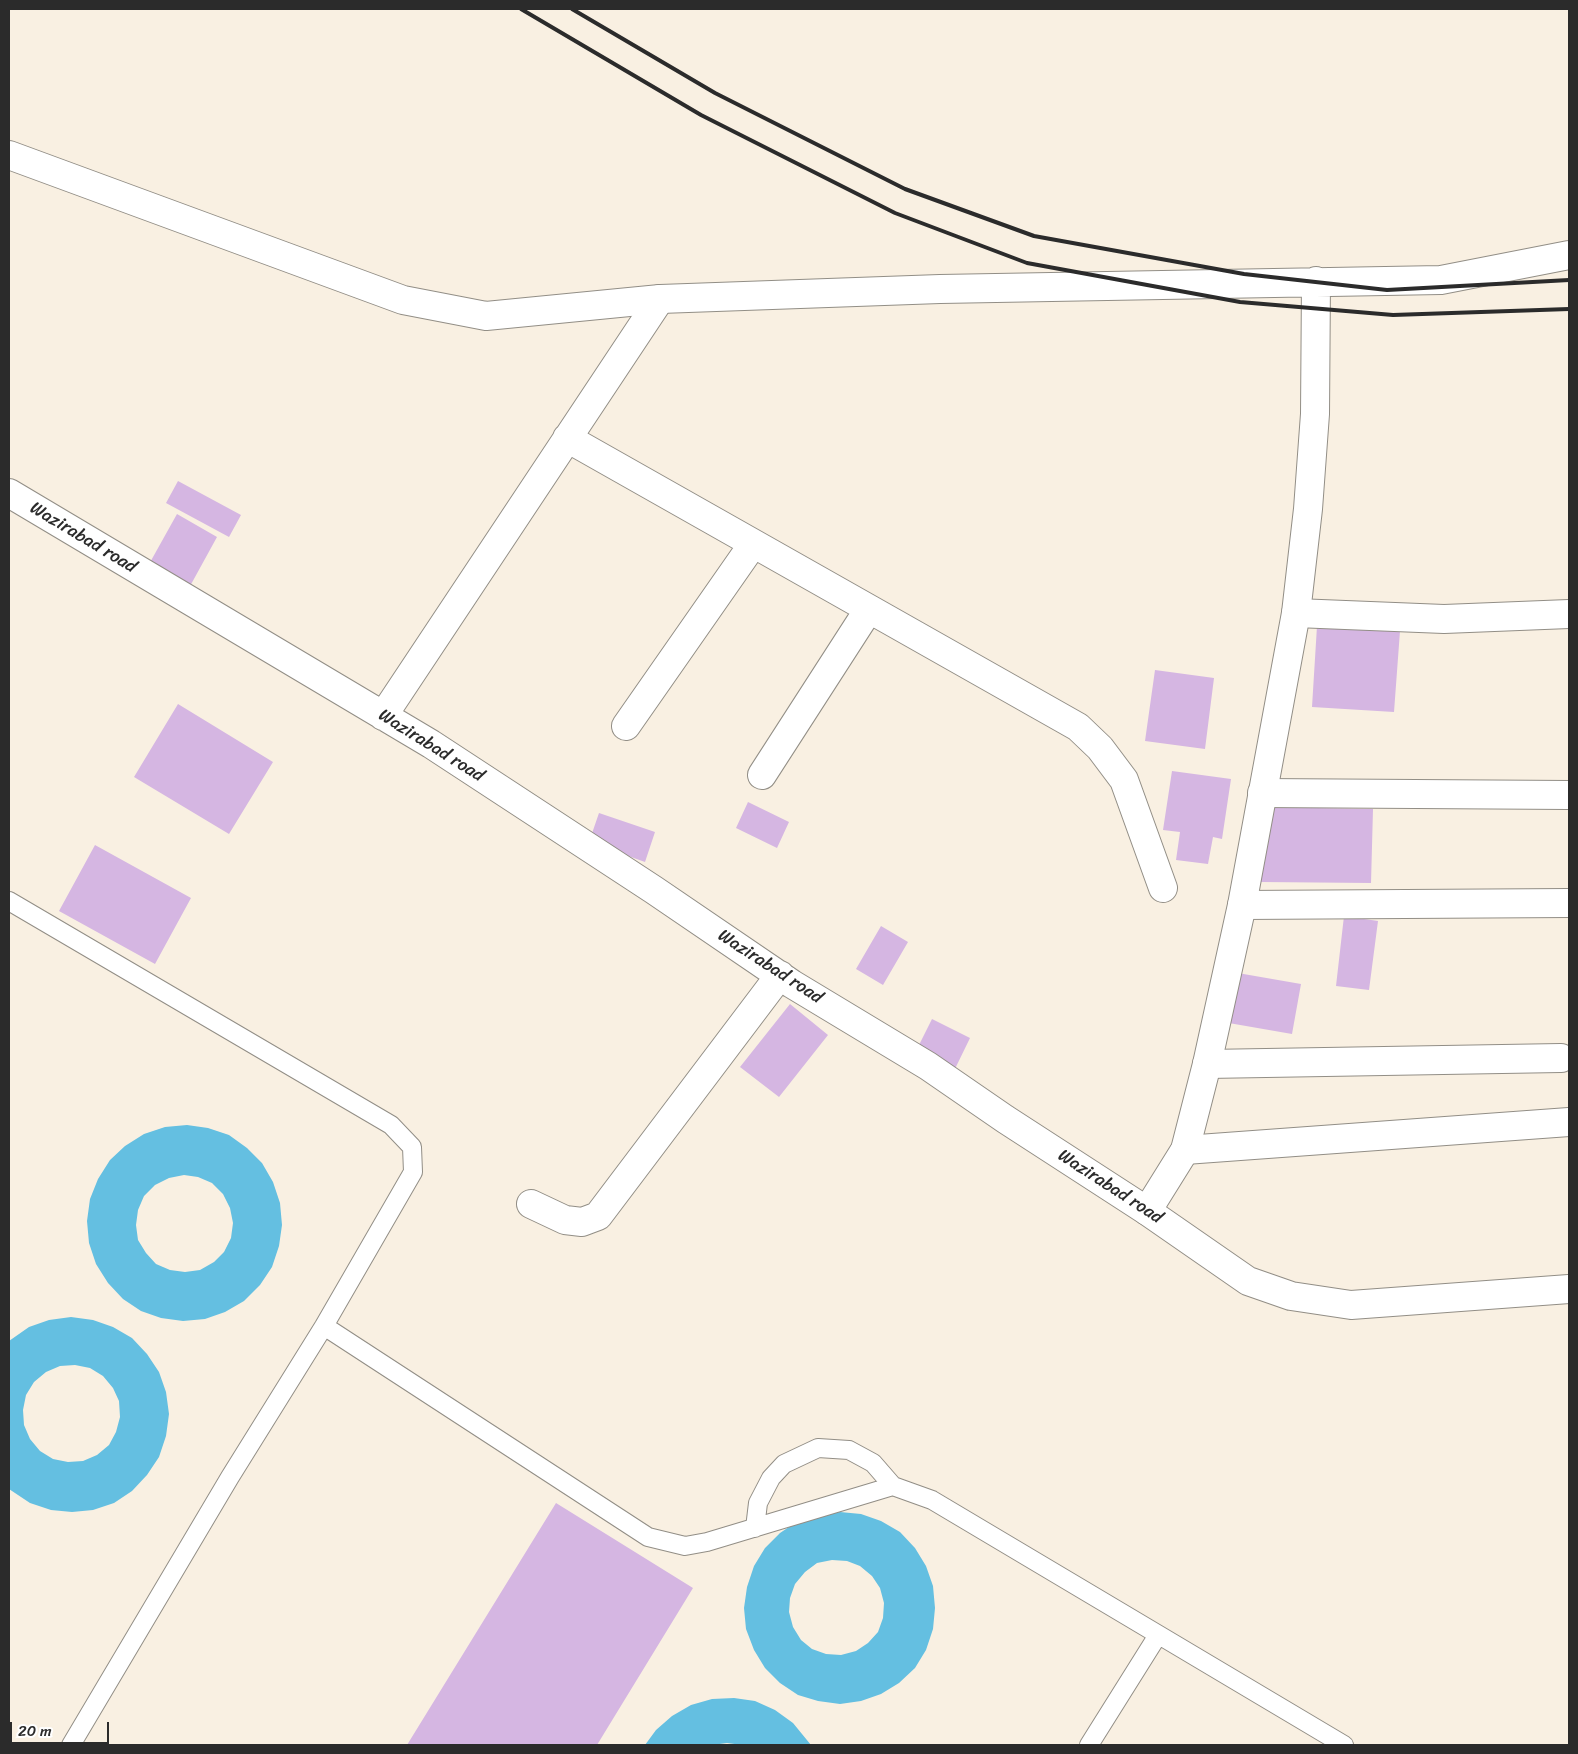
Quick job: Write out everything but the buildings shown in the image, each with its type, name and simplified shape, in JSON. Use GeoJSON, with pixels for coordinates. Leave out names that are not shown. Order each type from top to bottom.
{"type":"FeatureCollection","features":[{"type":"Feature","properties":{"kind":"street"},"geometry":{"type":"LineString","coordinates":[[9,155],[403,300],[486,316],[660,299],[940,289],[1441,280],[1569,255]]}},
{"type":"Feature","properties":{"kind":"street"},"geometry":{"type":"LineString","coordinates":[[1147,1211],[1185,1150],[1207,1064],[1242,905],[1297,604],[1315,414],[1316,281]]}},
{"type":"Feature","properties":{"kind":"street"},"geometry":{"type":"LineString","coordinates":[[383,716],[660,299]]}},
{"type":"Feature","properties":{"kind":"street"},"geometry":{"type":"LineString","coordinates":[[567,438],[1078,727],[1124,780],[1163,888]]}},
{"type":"Feature","properties":{"kind":"street","name":"Wazirabad road"},"geometry":{"type":"LineString","coordinates":[[9,493],[431,744],[780,975],[928,1066],[1005,1119],[1147,1211],[1248,1281],[1291,1296],[1351,1305],[1569,1289]]}},
{"type":"Feature","properties":{"kind":"street"},"geometry":{"type":"LineString","coordinates":[[626,726],[753,544]]}},
{"type":"Feature","properties":{"kind":"street"},"geometry":{"type":"LineString","coordinates":[[1297,604],[1444,619],[1569,614]]}},
{"type":"Feature","properties":{"kind":"street"},"geometry":{"type":"LineString","coordinates":[[762,775],[869,609]]}},
{"type":"Feature","properties":{"kind":"street"},"geometry":{"type":"LineString","coordinates":[[1262,793],[1569,795]]}},
{"type":"Feature","properties":{"kind":"street"},"geometry":{"type":"LineString","coordinates":[[1242,905],[1569,904]]}},
{"type":"Feature","properties":{"kind":"street"},"geometry":{"type":"LineString","coordinates":[[531,1204],[565,1220],[582,1222],[598,1216],[780,975]]}},
{"type":"Feature","properties":{"kind":"street"},"geometry":{"type":"LineString","coordinates":[[1207,1064],[1561,1058]]}},
{"type":"Feature","properties":{"kind":"street"},"geometry":{"type":"LineString","coordinates":[[1185,1150],[1569,1122]]}},
{"type":"Feature","properties":{"kind":"lane"},"geometry":{"type":"LineString","coordinates":[[9,901],[391,1125],[412,1147],[413,1172],[324,1326],[230,1477],[71,1745]]}},
{"type":"Feature","properties":{"kind":"lane"},"geometry":{"type":"LineString","coordinates":[[324,1326],[648,1537],[685,1546],[755,1528],[893,1486]]}},
{"type":"Feature","properties":{"kind":"lane"},"geometry":{"type":"LineString","coordinates":[[755,1528],[758,1503],[771,1478],[784,1464],[818,1448],[849,1450],[873,1463],[893,1486],[932,1500],[1344,1745]]}},
{"type":"Feature","properties":{"kind":"lane"},"geometry":{"type":"LineString","coordinates":[[1089,1745],[1158,1635]]}},
{"type":"Feature","properties":{"kind":"water"},"geometry":{"type":"Polygon","coordinates":[[[187,1125],[208,1128],[229,1135],[247,1148],[262,1163],[273,1182],[280,1203],[282,1225],[279,1246],[272,1267],[260,1285],[244,1301],[225,1312],[205,1319],[183,1321],[161,1318],[141,1311],[123,1299],[108,1283],[96,1264],[89,1243],[87,1221],[90,1199],[98,1179],[110,1160],[125,1146],[144,1134],[165,1127],[187,1125]],[[184,1175],[169,1178],[155,1185],[144,1196],[138,1210],[136,1225],[138,1240],[156,1264],[170,1270],[185,1272],[200,1270],[214,1262],[224,1252],[231,1238],[233,1223],[230,1208],[223,1194],[212,1183],[198,1177],[184,1175]]]}},
{"type":"Feature","properties":{"kind":"water"},"geometry":{"type":"Polygon","coordinates":[[[71,1317],[93,1320],[113,1327],[132,1338],[147,1354],[159,1372],[166,1392],[169,1414],[166,1436],[159,1457],[147,1475],[132,1491],[114,1503],[93,1510],[72,1512],[51,1510],[30,1503],[9,1489],[9,1341],[29,1327],[49,1320],[71,1317]],[[75,1365],[60,1366],[46,1372],[34,1382],[26,1395],[23,1410],[24,1425],[30,1439],[40,1451],[53,1459],[68,1462],[83,1461],[97,1455],[109,1445],[116,1432],[120,1417],[119,1401],[113,1388],[103,1376],[90,1368],[75,1365]]]}},
{"type":"Feature","properties":{"kind":"water"},"geometry":{"type":"Polygon","coordinates":[[[840,1512],[861,1514],[881,1521],[900,1532],[915,1548],[926,1566],[933,1586],[935,1608],[933,1629],[926,1650],[915,1668],[899,1683],[881,1694],[861,1701],[840,1704],[818,1701],[798,1695],[780,1683],[765,1668],[754,1650],[746,1629],[744,1608],[747,1587],[754,1566],[765,1548],[780,1533],[798,1521],[819,1514],[840,1512]],[[832,1560],[817,1563],[805,1572],[795,1584],[790,1598],[789,1612],[793,1627],[801,1640],[812,1649],[826,1654],[841,1655],[856,1651],[868,1643],[878,1632],[883,1618],[884,1603],[880,1588],[872,1576],[860,1566],[847,1561],[832,1560]]]}},
{"type":"Feature","properties":{"kind":"water"},"geometry":{"type":"Polygon","coordinates":[[[734,1698],[755,1701],[775,1710],[793,1723],[811,1745],[742,1745],[727,1743],[712,1745],[645,1745],[656,1730],[672,1716],[691,1705],[712,1699],[734,1698]]]}},
{"type":"Feature","properties":{"kind":"railway"},"geometry":{"type":"LineString","coordinates":[[521,9],[701,115],[895,213],[1027,263],[1240,302],[1393,315],[1569,309]]}},
{"type":"Feature","properties":{"kind":"railway"},"geometry":{"type":"LineString","coordinates":[[572,9],[715,93],[905,189],[1034,236],[1244,274],[1387,290],[1569,280]]}}]}
